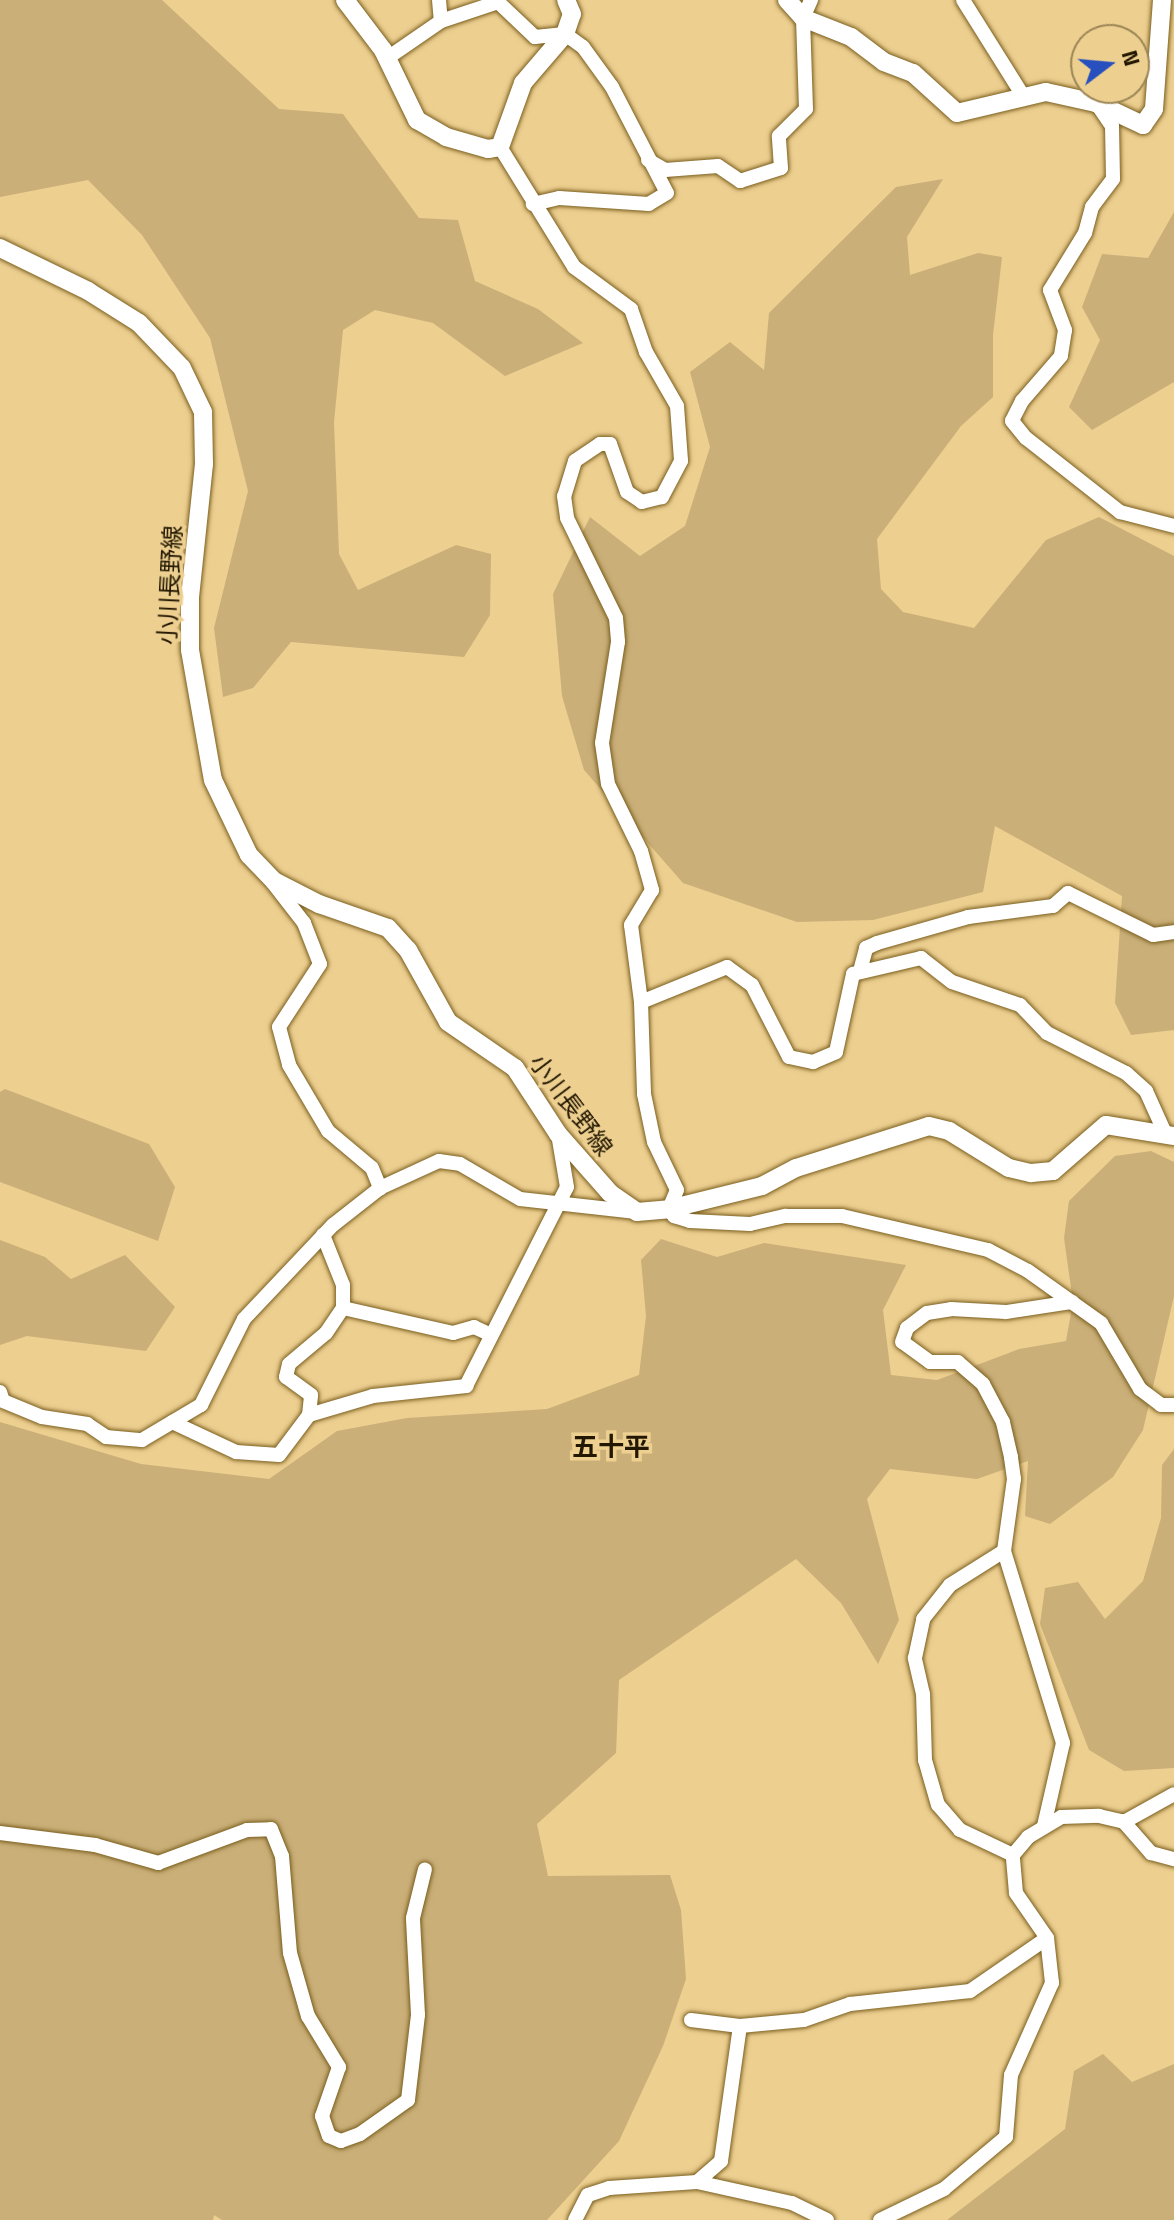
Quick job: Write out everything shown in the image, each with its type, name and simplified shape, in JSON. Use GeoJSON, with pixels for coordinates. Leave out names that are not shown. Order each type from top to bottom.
{"type":"FeatureCollection","features":[{"type":"Feature","properties":{"kind":"main road"},"geometry":{"type":"LineString","coordinates":[[345,0],[386,59],[407,108],[427,128],[465,144],[500,147],[523,83],[565,34],[572,14],[566,0]]}},
{"type":"Feature","properties":{"kind":"main road"},"geometry":{"type":"LineString","coordinates":[[787,0],[803,18],[913,73],[957,113],[1022,94],[1046,92],[1070,97]]}},
{"type":"Feature","properties":{"kind":"main road"},"geometry":{"type":"LineString","coordinates":[[1098,104],[1129,123],[1150,121],[1162,0]]}},
{"type":"Feature","properties":{"kind":"main road","name":"小川長野線"},"geometry":{"type":"LineString","coordinates":[[0,248],[88,291],[139,323],[182,368],[203,412],[204,464],[190,598],[195,701],[228,821],[249,855],[274,881],[319,904],[388,928],[408,950],[448,1022],[515,1068],[558,1134],[610,1193],[637,1212]]}},
{"type":"Feature","properties":{"kind":"main road"},"geometry":{"type":"LineString","coordinates":[[637,1212],[669,1209],[762,1186],[796,1168],[929,1126],[949,1131],[1009,1168],[1031,1173],[1053,1171],[1106,1125],[1170,1135]]}},
{"type":"Feature","properties":{"kind":"street"},"geometry":{"type":"LineString","coordinates":[[439,0],[441,21]]}},
{"type":"Feature","properties":{"kind":"street"},"geometry":{"type":"LineString","coordinates":[[647,160],[665,170],[718,166],[740,181],[775,174],[783,161],[779,136],[806,109],[803,18],[811,0]]}},
{"type":"Feature","properties":{"kind":"street"},"geometry":{"type":"LineString","coordinates":[[963,0],[1022,94]]}},
{"type":"Feature","properties":{"kind":"street"},"geometry":{"type":"LineString","coordinates":[[386,59],[441,21],[498,2],[535,37],[565,34],[583,47],[612,87],[647,160],[667,193],[649,204],[559,198],[533,204]]}},
{"type":"Feature","properties":{"kind":"street"},"geometry":{"type":"LineString","coordinates":[[1097,104],[1112,126],[1113,179],[1092,207],[1085,233],[1050,290],[1065,330],[1061,356],[1022,401],[1012,421],[1026,438],[1120,512],[1174,526]]}},
{"type":"Feature","properties":{"kind":"street"},"geometry":{"type":"LineString","coordinates":[[500,147],[574,267],[631,309],[646,352],[673,395],[680,428],[678,472],[662,497],[642,502],[627,492],[610,444],[600,444],[575,461],[564,496],[567,518],[616,618],[618,642],[602,743],[608,784],[641,851],[652,890],[631,925],[641,1002],[644,1094],[654,1142],[677,1190],[669,1209],[674,1216],[690,1221],[750,1224],[786,1216],[842,1216],[948,1239],[1015,1264],[1073,1302],[1110,1334],[1146,1395],[1161,1405],[1174,1405]]}},
{"type":"Feature","properties":{"kind":"street"},"geometry":{"type":"LineString","coordinates":[[274,881],[271,885],[304,923],[320,964],[279,1027],[289,1065],[328,1131],[372,1168],[380,1188]]}},
{"type":"Feature","properties":{"kind":"street"},"geometry":{"type":"LineString","coordinates":[[641,1002],[727,967],[752,985],[789,1057],[813,1062],[836,1052],[849,983],[860,971],[866,948],[877,943],[968,917],[1053,906],[1068,893],[1153,935],[1174,932]]}},
{"type":"Feature","properties":{"kind":"street"},"geometry":{"type":"LineString","coordinates":[[860,971],[921,958],[952,982],[1020,1005],[1047,1033],[1139,1082],[1170,1135]]}},
{"type":"Feature","properties":{"kind":"street"},"geometry":{"type":"LineString","coordinates":[[309,1415],[373,1396],[466,1386],[567,1187],[558,1134]]}},
{"type":"Feature","properties":{"kind":"street"},"geometry":{"type":"LineString","coordinates":[[0,1392],[3,1401],[42,1417],[87,1424],[106,1437],[142,1440],[201,1405],[244,1319],[323,1235],[380,1188],[439,1161],[460,1164],[520,1199],[637,1212]]}},
{"type":"Feature","properties":{"kind":"street"},"geometry":{"type":"LineString","coordinates":[[172,1422],[236,1452],[279,1455],[309,1415],[311,1395],[286,1377],[289,1364],[326,1333],[343,1308],[343,1285],[323,1235]]}},
{"type":"Feature","properties":{"kind":"street"},"geometry":{"type":"LineString","coordinates":[[1044,1826],[1063,1743],[1004,1551],[1014,1479],[992,1394],[958,1362],[930,1362],[902,1342],[907,1328],[927,1313],[951,1309],[1006,1312],[1073,1302]]}},
{"type":"Feature","properties":{"kind":"street"},"geometry":{"type":"LineString","coordinates":[[343,1308],[453,1333],[474,1327],[491,1335]]}},
{"type":"Feature","properties":{"kind":"street"},"geometry":{"type":"LineString","coordinates":[[1004,1551],[950,1585],[923,1619],[915,1658],[923,1694],[925,1760],[938,1805],[960,1830],[1013,1855]]}},
{"type":"Feature","properties":{"kind":"street"},"geometry":{"type":"LineString","coordinates":[[1013,1855],[1044,1826],[1075,1814],[1123,1821],[1174,1794]]}},
{"type":"Feature","properties":{"kind":"street"},"geometry":{"type":"LineString","coordinates":[[1123,1821],[1151,1853],[1174,1859]]}},
{"type":"Feature","properties":{"kind":"street"},"geometry":{"type":"LineString","coordinates":[[0,1833],[95,1845],[158,1863],[247,1830],[271,1829],[280,1843],[290,1953],[308,2016],[339,2067],[322,2116],[329,2136],[341,2141],[408,2100],[418,2015],[413,1918],[425,1869]]}},
{"type":"Feature","properties":{"kind":"street"},"geometry":{"type":"LineString","coordinates":[[880,2220],[944,2189],[1006,2137],[1011,2075],[1052,1983],[1047,1938],[1016,1893],[1013,1855]]}},
{"type":"Feature","properties":{"kind":"street"},"geometry":{"type":"LineString","coordinates":[[691,2020],[740,2026],[804,2020],[850,2004],[970,1991],[1047,1938]]}},
{"type":"Feature","properties":{"kind":"street"},"geometry":{"type":"LineString","coordinates":[[697,2182],[721,2161],[740,2026]]}},
{"type":"Feature","properties":{"kind":"street"},"geometry":{"type":"LineString","coordinates":[[575,2220],[588,2195],[609,2188],[697,2182],[780,2199],[827,2220]]}},
{"type":"Feature","properties":{"kind":"shaded area"},"geometry":{"type":"Polygon","coordinates":[[[0,0],[162,0],[279,109],[343,114],[419,218],[458,220],[475,281],[538,309],[583,343],[505,376],[433,323],[375,310],[343,330],[334,422],[339,554],[358,590],[456,545],[491,554],[490,615],[464,657],[291,642],[253,688],[223,697],[214,628],[248,491],[210,338],[142,235],[88,180],[0,197],[0,0]]]}},
{"type":"Feature","properties":{"kind":"shaded area"},"geometry":{"type":"Polygon","coordinates":[[[943,179],[907,237],[910,275],[978,253],[1002,257],[993,335],[993,397],[961,426],[877,539],[881,589],[903,612],[974,628],[1046,540],[1099,517],[1174,556],[1174,1030],[1131,1035],[1115,1003],[1122,896],[995,826],[983,892],[873,920],[797,922],[683,883],[584,770],[562,696],[553,594],[590,517],[640,556],[685,526],[710,447],[690,372],[730,342],[764,370],[769,313],[896,187],[943,179]]]}},
{"type":"Feature","properties":{"kind":"shaded area"},"geometry":{"type":"Polygon","coordinates":[[[1174,212],[1174,382],[1092,430],[1069,407],[1100,340],[1082,307],[1102,254],[1148,258],[1174,212]]]}},
{"type":"Feature","properties":{"kind":"shaded area"},"geometry":{"type":"Polygon","coordinates":[[[5,1089],[149,1144],[175,1187],[158,1241],[0,1182],[0,1092],[5,1089]]]}},
{"type":"Feature","properties":{"kind":"shaded area"},"geometry":{"type":"Polygon","coordinates":[[[1151,1151],[1174,1162],[1174,1296],[1143,1430],[1113,1477],[1050,1524],[1025,1516],[1028,1461],[977,1479],[890,1469],[867,1499],[899,1620],[878,1664],[841,1603],[796,1559],[619,1680],[616,1753],[537,1824],[548,1876],[670,1875],[681,1910],[686,1979],[663,2046],[619,2141],[547,2220],[222,2220],[214,2215],[213,2220],[0,2220],[0,1422],[141,1464],[269,1479],[337,1431],[407,1418],[547,1409],[639,1375],[646,1316],[641,1260],[661,1239],[717,1257],[764,1243],[906,1265],[883,1310],[891,1375],[937,1380],[1019,1349],[1066,1341],[1073,1302],[1064,1238],[1069,1201],[1115,1156],[1151,1151]]]}},
{"type":"Feature","properties":{"kind":"shaded area"},"geometry":{"type":"Polygon","coordinates":[[[0,1240],[45,1257],[71,1279],[125,1255],[175,1307],[146,1351],[27,1336],[0,1345],[0,1240]]]}},
{"type":"Feature","properties":{"kind":"shaded area"},"geometry":{"type":"Polygon","coordinates":[[[1174,1449],[1174,1768],[1124,1771],[1089,1750],[1040,1624],[1045,1588],[1078,1582],[1105,1619],[1143,1581],[1161,1518],[1162,1465],[1174,1449]]]}},
{"type":"Feature","properties":{"kind":"shaded area"},"geometry":{"type":"Polygon","coordinates":[[[1103,2054],[1132,2082],[1174,2064],[1174,2220],[947,2220],[1065,2129],[1074,2071],[1103,2054]]]}},
{"type":"Feature","properties":{"kind":"district","name":"五十平"},"geometry":{"type":"Point","coordinates":[611,1447]}}]}
